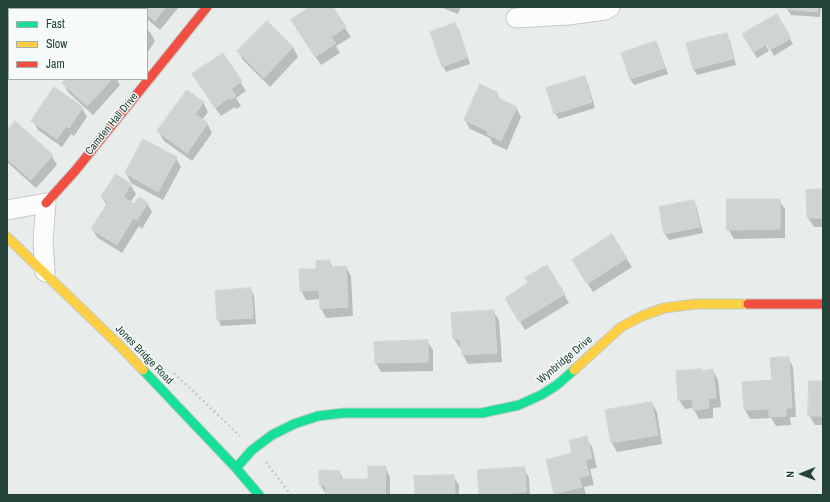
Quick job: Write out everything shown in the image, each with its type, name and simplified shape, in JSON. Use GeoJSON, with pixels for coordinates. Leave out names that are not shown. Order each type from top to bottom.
{"type":"FeatureCollection","features":[{"type":"Feature","properties":{"kind":"street","name":"Camden Hall Drive"},"geometry":{"type":"LineString","coordinates":[[46,203],[75,171],[207,7]]}},
{"type":"Feature","properties":{"kind":"street"},"geometry":{"type":"LineString","coordinates":[[516,18],[568,15],[605,10],[610,7]]}},
{"type":"Feature","properties":{"kind":"street"},"geometry":{"type":"LineString","coordinates":[[7,210],[46,203],[43,240],[45,272]]}},
{"type":"Feature","properties":{"kind":"street","name":"Jones Bridge Road"},"geometry":{"type":"LineString","coordinates":[[7,237],[119,345],[236,468],[258,495]]}},
{"type":"Feature","properties":{"kind":"street","name":"Wynbridge Drive"},"geometry":{"type":"LineString","coordinates":[[236,468],[252,450],[272,435],[294,424],[318,416],[344,413],[482,413],[520,405],[557,385],[621,327],[642,316],[664,308],[696,304],[823,304]]}},
{"type":"Feature","properties":{"kind":"building"},"geometry":{"type":"Polygon","coordinates":[[[138,7],[166,7],[155,21],[148,16],[148,8],[138,7]]]}},
{"type":"Feature","properties":{"kind":"building"},"geometry":{"type":"Polygon","coordinates":[[[310,7],[333,7],[346,27],[331,37],[336,43],[315,57],[291,20],[310,7]]]}},
{"type":"Feature","properties":{"kind":"building"},"geometry":{"type":"Polygon","coordinates":[[[786,7],[818,7],[817,12],[786,9],[786,7]]]}},
{"type":"Feature","properties":{"kind":"building"},"geometry":{"type":"Polygon","coordinates":[[[777,14],[791,38],[770,50],[767,44],[753,52],[742,34],[777,14]]]}},
{"type":"Feature","properties":{"kind":"building"},"geometry":{"type":"Polygon","coordinates":[[[267,21],[293,47],[264,78],[237,51],[267,21]]]}},
{"type":"Feature","properties":{"kind":"building"},"geometry":{"type":"Polygon","coordinates":[[[455,23],[468,57],[442,67],[430,32],[455,23]]]}},
{"type":"Feature","properties":{"kind":"building"},"geometry":{"type":"Polygon","coordinates":[[[727,33],[733,59],[693,69],[686,43],[727,33]]]}},
{"type":"Feature","properties":{"kind":"building"},"geometry":{"type":"Polygon","coordinates":[[[656,41],[665,68],[630,79],[621,53],[656,41]]]}},
{"type":"Feature","properties":{"kind":"building"},"geometry":{"type":"Polygon","coordinates":[[[223,53],[242,81],[231,89],[236,96],[230,100],[229,98],[215,108],[192,74],[223,53]]]}},
{"type":"Feature","properties":{"kind":"building"},"geometry":{"type":"Polygon","coordinates":[[[585,76],[592,102],[554,114],[546,88],[585,76]]]}},
{"type":"Feature","properties":{"kind":"building"},"geometry":{"type":"Polygon","coordinates":[[[64,80],[111,80],[87,106],[62,83],[64,80]]]}},
{"type":"Feature","properties":{"kind":"building"},"geometry":{"type":"Polygon","coordinates":[[[480,84],[498,93],[496,97],[517,107],[501,141],[487,134],[488,131],[464,120],[480,84]]]}},
{"type":"Feature","properties":{"kind":"building"},"geometry":{"type":"Polygon","coordinates":[[[54,87],[83,107],[69,128],[66,126],[57,139],[31,121],[54,87]]]}},
{"type":"Feature","properties":{"kind":"building"},"geometry":{"type":"Polygon","coordinates":[[[187,90],[204,102],[195,114],[208,123],[187,153],[157,131],[187,90]]]}},
{"type":"Feature","properties":{"kind":"building"},"geometry":{"type":"Polygon","coordinates":[[[15,121],[53,155],[31,180],[7,159],[7,131],[15,121]]]}},
{"type":"Feature","properties":{"kind":"building"},"geometry":{"type":"Polygon","coordinates":[[[143,139],[177,157],[158,192],[125,173],[143,139]]]}},
{"type":"Feature","properties":{"kind":"building"},"geometry":{"type":"Polygon","coordinates":[[[116,174],[131,184],[123,197],[134,204],[139,197],[148,203],[137,220],[133,218],[117,245],[91,229],[108,202],[101,197],[116,174]]]}},
{"type":"Feature","properties":{"kind":"building"},"geometry":{"type":"Polygon","coordinates":[[[823,189],[823,218],[807,218],[806,190],[823,189]]]}},
{"type":"Feature","properties":{"kind":"building"},"geometry":{"type":"Polygon","coordinates":[[[727,199],[780,199],[780,229],[727,230],[727,199]]]}},
{"type":"Feature","properties":{"kind":"building"},"geometry":{"type":"Polygon","coordinates":[[[694,200],[700,227],[664,234],[659,207],[694,200]]]}},
{"type":"Feature","properties":{"kind":"building"},"geometry":{"type":"Polygon","coordinates":[[[612,234],[627,258],[587,284],[572,260],[612,234]]]}},
{"type":"Feature","properties":{"kind":"building"},"geometry":{"type":"Polygon","coordinates":[[[330,260],[330,267],[346,266],[348,307],[320,309],[319,290],[300,291],[299,269],[316,269],[316,261],[330,260]]]}},
{"type":"Feature","properties":{"kind":"building"},"geometry":{"type":"Polygon","coordinates":[[[547,265],[565,294],[519,322],[505,298],[528,283],[525,278],[547,265]]]}},
{"type":"Feature","properties":{"kind":"building"},"geometry":{"type":"Polygon","coordinates":[[[251,288],[253,318],[217,320],[215,291],[251,288]]]}},
{"type":"Feature","properties":{"kind":"building"},"geometry":{"type":"Polygon","coordinates":[[[494,310],[497,353],[462,355],[460,339],[453,339],[451,313],[494,310]]]}},
{"type":"Feature","properties":{"kind":"building"},"geometry":{"type":"Polygon","coordinates":[[[428,340],[428,362],[375,363],[374,342],[428,340]]]}},
{"type":"Feature","properties":{"kind":"building"},"geometry":{"type":"Polygon","coordinates":[[[789,357],[792,408],[786,408],[786,416],[769,417],[769,409],[744,410],[742,382],[772,380],[770,358],[789,357]]]}},
{"type":"Feature","properties":{"kind":"building"},"geometry":{"type":"Polygon","coordinates":[[[702,369],[702,371],[713,369],[716,398],[708,398],[709,408],[693,410],[692,399],[678,400],[676,371],[702,369]]]}},
{"type":"Feature","properties":{"kind":"building"},"geometry":{"type":"Polygon","coordinates":[[[809,381],[823,381],[823,416],[808,416],[809,381]]]}},
{"type":"Feature","properties":{"kind":"building"},"geometry":{"type":"Polygon","coordinates":[[[652,402],[658,435],[611,443],[605,410],[652,402]]]}},
{"type":"Feature","properties":{"kind":"building"},"geometry":{"type":"Polygon","coordinates":[[[587,436],[592,458],[585,460],[589,475],[579,478],[582,487],[554,494],[546,460],[572,453],[569,441],[587,436]]]}},
{"type":"Feature","properties":{"kind":"building"},"geometry":{"type":"Polygon","coordinates":[[[368,466],[386,466],[385,495],[326,495],[326,485],[319,485],[319,470],[340,471],[340,479],[368,479],[368,466]]]}},
{"type":"Feature","properties":{"kind":"building"},"geometry":{"type":"Polygon","coordinates":[[[525,467],[526,492],[509,493],[509,495],[495,495],[494,493],[479,494],[477,470],[525,467]]]}},
{"type":"Feature","properties":{"kind":"building"},"geometry":{"type":"Polygon","coordinates":[[[454,475],[455,495],[415,495],[414,476],[454,475]]]}},
{"type":"Feature","properties":{"kind":"traffic: fast"},"geometry":{"type":"LineString","coordinates":[[143,370],[236,468],[259,495]]}},
{"type":"Feature","properties":{"kind":"traffic: fast"},"geometry":{"type":"LineString","coordinates":[[236,468],[252,450],[272,435],[294,424],[318,416],[344,413],[482,413],[519,405],[541,395],[557,385],[574,370]]}},
{"type":"Feature","properties":{"kind":"traffic: slow"},"geometry":{"type":"LineString","coordinates":[[7,237],[143,370]]}},
{"type":"Feature","properties":{"kind":"traffic: slow"},"geometry":{"type":"LineString","coordinates":[[574,370],[621,327],[642,316],[664,308],[696,304],[748,304]]}},
{"type":"Feature","properties":{"kind":"traffic: jam"},"geometry":{"type":"LineString","coordinates":[[46,203],[75,171],[207,7]]}},
{"type":"Feature","properties":{"kind":"traffic: jam"},"geometry":{"type":"LineString","coordinates":[[748,304],[823,304]]}}]}
